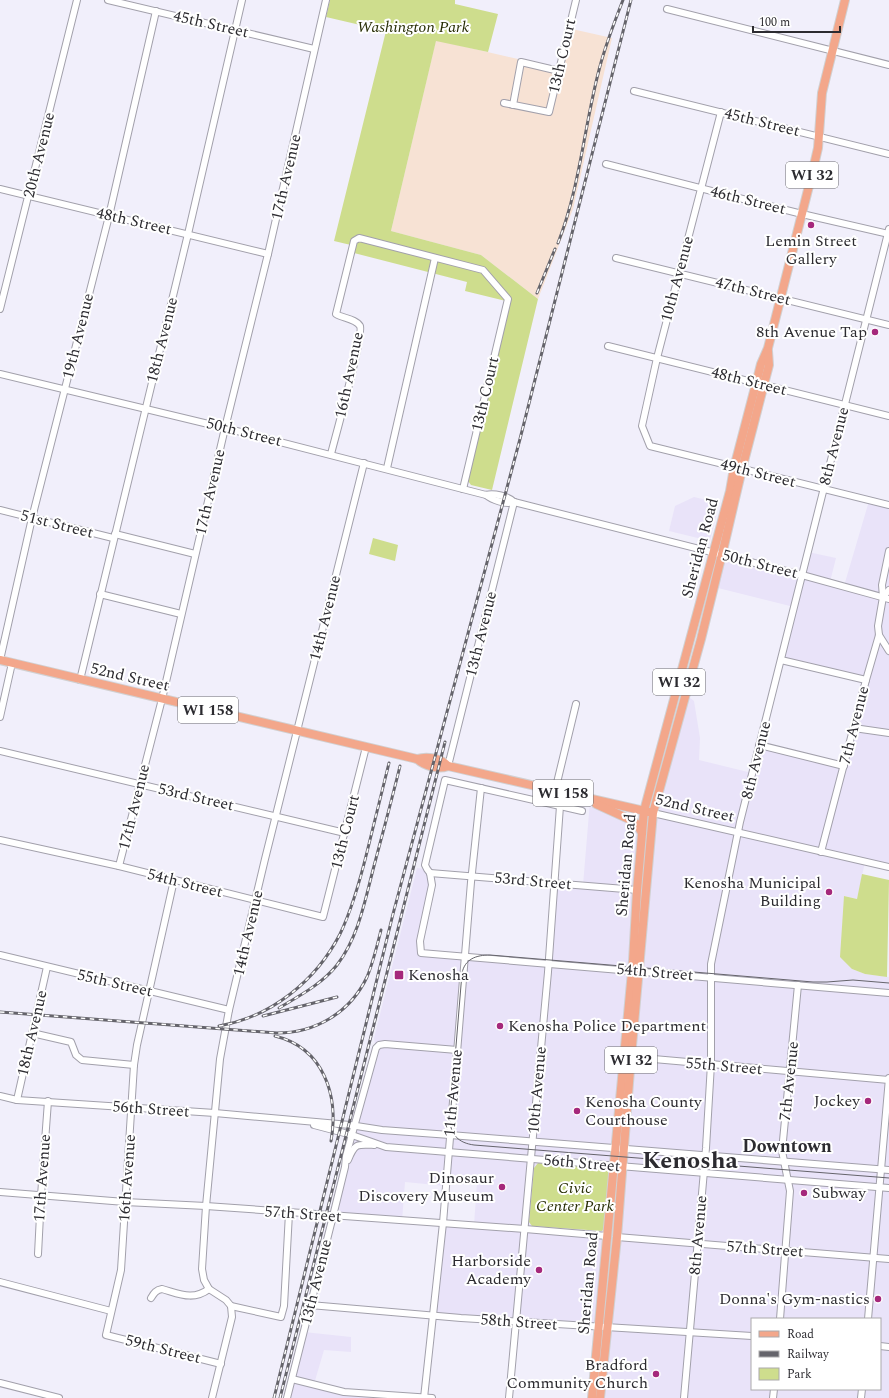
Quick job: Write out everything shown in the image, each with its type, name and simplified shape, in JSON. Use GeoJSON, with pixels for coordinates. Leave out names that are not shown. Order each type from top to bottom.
{"type":"FeatureCollection","features":[{"type":"Feature","properties":{"kind":"main road","name":"Sheridan Road"},"geometry":{"type":"LineString","coordinates":[[600,1398],[617,1237],[619,1148],[635,971],[653,813],[722,555],[738,468],[760,383],[769,365],[768,348],[812,174],[819,136],[822,93],[845,0]]}},
{"type":"Feature","properties":{"kind":"main road","name":"Sheridan Road"},"geometry":{"type":"LineString","coordinates":[[619,1148],[631,1058],[637,890],[644,811],[713,552],[738,468]]}},
{"type":"Feature","properties":{"kind":"main road","name":"52nd Street"},"geometry":{"type":"LineString","coordinates":[[0,660],[416,759],[423,757],[444,762],[448,766],[653,813]]}},
{"type":"Feature","properties":{"kind":"main road"},"geometry":{"type":"LineString","coordinates":[[583,798],[631,820],[637,824],[642,833]]}},
{"type":"Feature","properties":{"kind":"main road","name":"Sheridan Road"},"geometry":{"type":"LineString","coordinates":[[592,1398],[607,1236],[618,1166]]}},
{"type":"Feature","properties":{"kind":"street","name":"20th Avenue"},"geometry":{"type":"LineString","coordinates":[[0,310],[77,0]]}},
{"type":"Feature","properties":{"kind":"street","name":"45th Street"},"geometry":{"type":"LineString","coordinates":[[108,0],[135,3],[156,11],[314,49]]}},
{"type":"Feature","properties":{"kind":"street","name":"18th Avenue"},"geometry":{"type":"LineString","coordinates":[[80,680],[188,234],[242,0]]}},
{"type":"Feature","properties":{"kind":"street","name":"17th Avenue"},"geometry":{"type":"LineString","coordinates":[[120,866],[162,699],[181,614],[268,254],[326,0]]}},
{"type":"Feature","properties":{"kind":"street","name":"13th Court"},"geometry":{"type":"LineString","coordinates":[[513,105],[549,112],[576,0]]}},
{"type":"Feature","properties":{"kind":"street"},"geometry":{"type":"LineString","coordinates":[[667,9],[832,52],[889,65]]}},
{"type":"Feature","properties":{"kind":"street","name":"19th Avenue"},"geometry":{"type":"LineString","coordinates":[[0,660],[32,518],[108,216],[156,11]]}},
{"type":"Feature","properties":{"kind":"street"},"geometry":{"type":"LineString","coordinates":[[504,103],[513,105],[521,62],[559,71]]}},
{"type":"Feature","properties":{"kind":"street","name":"45th Street"},"geometry":{"type":"LineString","coordinates":[[634,91],[889,154]]}},
{"type":"Feature","properties":{"kind":"street","name":"10th Avenue"},"geometry":{"type":"LineString","coordinates":[[650,446],[642,426],[657,358],[721,112]]}},
{"type":"Feature","properties":{"kind":"street","name":"46th Street"},"geometry":{"type":"LineString","coordinates":[[606,164],[802,214],[889,233]]}},
{"type":"Feature","properties":{"kind":"street","name":"48th Street"},"geometry":{"type":"LineString","coordinates":[[0,189],[268,254]]}},
{"type":"Feature","properties":{"kind":"street","name":"8th Avenue"},"geometry":{"type":"LineString","coordinates":[[684,1398],[704,1172],[711,1064],[711,964],[738,833],[759,745],[889,233]]}},
{"type":"Feature","properties":{"kind":"street","name":"16th Avenue"},"geometry":{"type":"LineString","coordinates":[[331,454],[357,354],[361,330],[360,326],[354,321],[336,314],[354,241],[358,238],[363,239],[435,258]]}},
{"type":"Feature","properties":{"kind":"street","name":"13th Court"},"geometry":{"type":"LineString","coordinates":[[435,258],[484,270],[508,299],[463,489]]}},
{"type":"Feature","properties":{"kind":"street"},"geometry":{"type":"LineString","coordinates":[[387,468],[435,258]]}},
{"type":"Feature","properties":{"kind":"street","name":"47th Street"},"geometry":{"type":"LineString","coordinates":[[616,258],[889,324]]}},
{"type":"Feature","properties":{"kind":"street","name":"48th Street"},"geometry":{"type":"LineString","coordinates":[[608,346],[889,416]]}},
{"type":"Feature","properties":{"kind":"street","name":"50th Street"},"geometry":{"type":"LineString","coordinates":[[0,374],[146,408],[364,462],[486,494],[490,498],[510,504],[514,502],[713,552],[886,598]]}},
{"type":"Feature","properties":{"kind":"street","name":"49th Street"},"geometry":{"type":"LineString","coordinates":[[650,446],[889,506]]}},
{"type":"Feature","properties":{"kind":"street","name":"14th Avenue"},"geometry":{"type":"LineString","coordinates":[[209,1289],[204,1280],[202,1269],[206,1206],[220,1059],[229,1010],[364,462]]}},
{"type":"Feature","properties":{"kind":"street","name":"13th Avenue"},"geometry":{"type":"LineString","coordinates":[[448,766],[514,502]]}},
{"type":"Feature","properties":{"kind":"street","name":"51st Street"},"geometry":{"type":"LineString","coordinates":[[0,510],[196,554]]}},
{"type":"Feature","properties":{"kind":"street","name":"7th Avenue"},"geometry":{"type":"LineString","coordinates":[[821,852],[879,635],[878,626],[886,598],[882,585],[889,551]]}},
{"type":"Feature","properties":{"kind":"street"},"geometry":{"type":"LineString","coordinates":[[886,598],[889,590]]}},
{"type":"Feature","properties":{"kind":"street"},"geometry":{"type":"LineString","coordinates":[[100,594],[181,614]]}},
{"type":"Feature","properties":{"kind":"street"},"geometry":{"type":"LineString","coordinates":[[879,635],[889,651]]}},
{"type":"Feature","properties":{"kind":"street"},"geometry":{"type":"LineString","coordinates":[[781,660],[866,680]]}},
{"type":"Feature","properties":{"kind":"street"},"geometry":{"type":"LineString","coordinates":[[0,717],[12,663]]}},
{"type":"Feature","properties":{"kind":"street"},"geometry":{"type":"LineString","coordinates":[[555,791],[576,704]]}},
{"type":"Feature","properties":{"kind":"street"},"geometry":{"type":"LineString","coordinates":[[854,728],[889,733]]}},
{"type":"Feature","properties":{"kind":"street"},"geometry":{"type":"LineString","coordinates":[[759,745],[844,766]]}},
{"type":"Feature","properties":{"kind":"street","name":"13th Court"},"geometry":{"type":"LineString","coordinates":[[323,917],[366,747]]}},
{"type":"Feature","properties":{"kind":"street","name":"53rd Street"},"geometry":{"type":"LineString","coordinates":[[0,751],[345,833]]}},
{"type":"Feature","properties":{"kind":"street"},"geometry":{"type":"LineString","coordinates":[[430,873],[425,865],[445,780],[582,811]]}},
{"type":"Feature","properties":{"kind":"street","name":"11th Avenue"},"geometry":{"type":"LineString","coordinates":[[424,1398],[443,1223],[480,788]]}},
{"type":"Feature","properties":{"kind":"street","name":"10th Avenue"},"geometry":{"type":"LineString","coordinates":[[509,1398],[533,1142],[560,806]]}},
{"type":"Feature","properties":{"kind":"street","name":"52nd Street"},"geometry":{"type":"LineString","coordinates":[[653,813],[889,867]]}},
{"type":"Feature","properties":{"kind":"street","name":"54th Street"},"geometry":{"type":"LineString","coordinates":[[0,840],[120,866],[323,917]]}},
{"type":"Feature","properties":{"kind":"street","name":"53rd Street"},"geometry":{"type":"LineString","coordinates":[[430,873],[637,890]]}},
{"type":"Feature","properties":{"kind":"street","name":"54th Street"},"geometry":{"type":"LineString","coordinates":[[430,873],[432,885],[420,941],[421,953],[889,993]]}},
{"type":"Feature","properties":{"kind":"street","name":"16th Avenue"},"geometry":{"type":"LineString","coordinates":[[106,1334],[121,1270],[134,1065],[137,1045],[174,880]]}},
{"type":"Feature","properties":{"kind":"street","name":"55th Street"},"geometry":{"type":"LineString","coordinates":[[0,955],[229,1010]]}},
{"type":"Feature","properties":{"kind":"street","name":"18th Avenue"},"geometry":{"type":"LineString","coordinates":[[16,1100],[48,967]]}},
{"type":"Feature","properties":{"kind":"street","name":"7th Avenue"},"geometry":{"type":"LineString","coordinates":[[780,1318],[790,1191],[782,1151],[798,985]]}},
{"type":"Feature","properties":{"kind":"street"},"geometry":{"type":"LineString","coordinates":[[32,1033],[71,1042],[76,1055],[82,1060],[134,1065]]}},
{"type":"Feature","properties":{"kind":"street","name":"13th Avenue"},"geometry":{"type":"LineString","coordinates":[[286,1398],[333,1216],[346,1157],[375,1051],[378,1045],[385,1044],[457,1050]]}},
{"type":"Feature","properties":{"kind":"street","name":"55th Street"},"geometry":{"type":"LineString","coordinates":[[631,1058],[889,1079]]}},
{"type":"Feature","properties":{"kind":"street"},"geometry":{"type":"LineString","coordinates":[[868,1318],[889,1079]]}},
{"type":"Feature","properties":{"kind":"street","name":"56th Street"},"geometry":{"type":"LineString","coordinates":[[0,1096],[16,1100],[215,1113],[355,1126],[382,1130],[889,1170]]}},
{"type":"Feature","properties":{"kind":"street","name":"17th Avenue"},"geometry":{"type":"LineString","coordinates":[[38,1254],[48,1101]]}},
{"type":"Feature","properties":{"kind":"street","name":"56th Street"},"geometry":{"type":"LineString","coordinates":[[303,1122],[352,1135],[379,1146],[889,1188]]}},
{"type":"Feature","properties":{"kind":"street","name":"13th Avenue"},"geometry":{"type":"LineString","coordinates":[[345,1167],[352,1150],[356,1146],[360,1144],[379,1146]]}},
{"type":"Feature","properties":{"kind":"street","name":"57th Street"},"geometry":{"type":"LineString","coordinates":[[0,1192],[607,1236]]}},
{"type":"Feature","properties":{"kind":"street"},"geometry":{"type":"LineString","coordinates":[[230,1306],[281,1317],[284,1306],[289,1212]]}},
{"type":"Feature","properties":{"kind":"street","name":"57th Street"},"geometry":{"type":"LineString","coordinates":[[617,1237],[889,1259]]}},
{"type":"Feature","properties":{"kind":"street"},"geometry":{"type":"LineString","coordinates":[[0,1282],[111,1311]]}},
{"type":"Feature","properties":{"kind":"street"},"geometry":{"type":"LineString","coordinates":[[152,1298],[153,1294],[162,1289],[192,1296],[209,1289],[226,1300],[230,1306],[232,1317],[212,1398]]}},
{"type":"Feature","properties":{"kind":"street","name":"58th Street"},"geometry":{"type":"LineString","coordinates":[[310,1305],[433,1316],[751,1336]]}},
{"type":"Feature","properties":{"kind":"street","name":"59th Street"},"geometry":{"type":"LineString","coordinates":[[106,1334],[221,1364]]}},
{"type":"Feature","properties":{"kind":"street"},"geometry":{"type":"LineString","coordinates":[[292,1379],[344,1392],[432,1398]]}},
{"type":"Feature","properties":{"kind":"street"},"geometry":{"type":"LineString","coordinates":[[0,1383],[59,1398]]}},
{"type":"Feature","properties":{"kind":"shaded area"},"geometry":{"type":"Polygon","coordinates":[[[572,29],[612,38],[573,209],[538,299],[481,255],[391,231],[436,40],[518,59],[517,64],[561,74],[572,29]]]}},
{"type":"Feature","properties":{"kind":"shaded area"},"geometry":{"type":"Polygon","coordinates":[[[694,497],[719,503],[710,541],[669,531],[675,506],[694,497]]]}},
{"type":"Feature","properties":{"kind":"shaded area"},"geometry":{"type":"Polygon","coordinates":[[[869,501],[889,505],[889,867],[865,862],[857,899],[844,896],[852,969],[865,974],[889,977],[889,1398],[592,1398],[598,1327],[433,1316],[443,1223],[474,1225],[477,1183],[446,1180],[446,1186],[405,1182],[402,1221],[333,1216],[377,1047],[374,1038],[417,868],[427,869],[432,885],[421,953],[548,963],[554,884],[583,885],[590,801],[631,820],[643,833],[653,813],[685,694],[694,701],[700,738],[699,760],[752,773],[759,745],[844,765],[865,680],[781,660],[794,607],[714,587],[722,555],[802,575],[808,552],[836,558],[830,582],[844,586],[869,501]]]}},
{"type":"Feature","properties":{"kind":"shaded area"},"geometry":{"type":"Polygon","coordinates":[[[304,1332],[351,1337],[351,1352],[324,1350],[314,1384],[344,1392],[432,1398],[287,1398],[304,1332]]]}},
{"type":"Feature","properties":{"kind":"green space","name":"Washington Park"},"geometry":{"type":"Polygon","coordinates":[[[330,0],[455,0],[455,4],[498,14],[488,52],[436,41],[391,231],[481,255],[538,299],[492,490],[471,485],[468,481],[510,302],[465,291],[467,282],[354,253],[355,246],[334,241],[386,31],[326,17],[330,0]]]}},
{"type":"Feature","properties":{"kind":"green space"},"geometry":{"type":"Polygon","coordinates":[[[373,538],[398,545],[395,561],[369,554],[373,538]]]}},
{"type":"Feature","properties":{"kind":"green space"},"geometry":{"type":"Polygon","coordinates":[[[862,874],[889,880],[887,977],[865,974],[852,969],[840,957],[844,896],[857,899],[862,874]]]}},
{"type":"Feature","properties":{"kind":"green space","name":"Civic Center Park"},"geometry":{"type":"Polygon","coordinates":[[[538,1163],[607,1169],[610,1173],[605,1227],[602,1231],[532,1226],[529,1222],[534,1168],[538,1163]]]}},
{"type":"Feature","properties":{"kind":"tram line"},"geometry":{"type":"LineString","coordinates":[[889,983],[853,980],[813,982],[490,955],[476,957],[468,961],[463,968],[462,973],[450,1119],[450,1125],[456,1137],[464,1142],[474,1145],[889,1178]]}},
{"type":"Feature","properties":{"kind":"railway"},"geometry":{"type":"LineString","coordinates":[[558,243],[577,179],[601,61],[623,0]]}},
{"type":"Feature","properties":{"kind":"railway"},"geometry":{"type":"LineString","coordinates":[[274,1398],[393,914],[520,439],[631,0]]}},
{"type":"Feature","properties":{"kind":"railway"},"geometry":{"type":"LineString","coordinates":[[537,293],[555,249]]}},
{"type":"Feature","properties":{"kind":"railway"},"geometry":{"type":"LineString","coordinates":[[280,1398],[445,742]]}},
{"type":"Feature","properties":{"kind":"railway"},"geometry":{"type":"LineString","coordinates":[[219,1026],[238,1021],[274,1005],[305,981],[330,951],[345,924],[356,892],[389,763]]}},
{"type":"Feature","properties":{"kind":"railway"},"geometry":{"type":"LineString","coordinates":[[279,1008],[310,989],[324,978],[331,972],[345,954],[356,930],[364,905],[400,766]]}},
{"type":"Feature","properties":{"kind":"railway"},"geometry":{"type":"LineString","coordinates":[[0,1012],[277,1033],[305,1029],[318,1025],[341,1011],[360,990],[371,966],[381,930]]}},
{"type":"Feature","properties":{"kind":"railway"},"geometry":{"type":"LineString","coordinates":[[263,1016],[337,997]]}},
{"type":"Feature","properties":{"kind":"railway"},"geometry":{"type":"LineString","coordinates":[[275,1036],[292,1042],[306,1051],[324,1076],[330,1091],[333,1107],[331,1141]]}},
{"type":"Feature","properties":{"kind":"place","name":"Lemin Street Gallery"},"geometry":{"type":"Point","coordinates":[811,225]}},
{"type":"Feature","properties":{"kind":"place","name":"8th Avenue Tap"},"geometry":{"type":"Point","coordinates":[875,332]}},
{"type":"Feature","properties":{"kind":"place","name":"Kenosha Municipal Building"},"geometry":{"type":"Point","coordinates":[829,892]}},
{"type":"Feature","properties":{"kind":"place","name":"Kenosha"},"geometry":{"type":"Point","coordinates":[399,975]}},
{"type":"Feature","properties":{"kind":"place","name":"Kenosha Police Department"},"geometry":{"type":"Point","coordinates":[500,1026]}},
{"type":"Feature","properties":{"kind":"place","name":"Jockey"},"geometry":{"type":"Point","coordinates":[868,1101]}},
{"type":"Feature","properties":{"kind":"place","name":"Kenosha County Courthouse"},"geometry":{"type":"Point","coordinates":[577,1111]}},
{"type":"Feature","properties":{"kind":"place","name":"Dinosaur Discovery Museum"},"geometry":{"type":"Point","coordinates":[502,1187]}},
{"type":"Feature","properties":{"kind":"place","name":"Subway"},"geometry":{"type":"Point","coordinates":[804,1193]}},
{"type":"Feature","properties":{"kind":"place","name":"Harborside Academy"},"geometry":{"type":"Point","coordinates":[539,1270]}},
{"type":"Feature","properties":{"kind":"place","name":"Donna's Gym-nastics"},"geometry":{"type":"Point","coordinates":[878,1299]}},
{"type":"Feature","properties":{"kind":"place","name":"Bradford Community Church"},"geometry":{"type":"Point","coordinates":[656,1374]}},
{"type":"Feature","properties":{"kind":"district","name":"Downtown"},"geometry":{"type":"Point","coordinates":[787,1146]}},
{"type":"Feature","properties":{"kind":"district","name":"Kenosha"},"geometry":{"type":"Point","coordinates":[690,1161]}}]}
